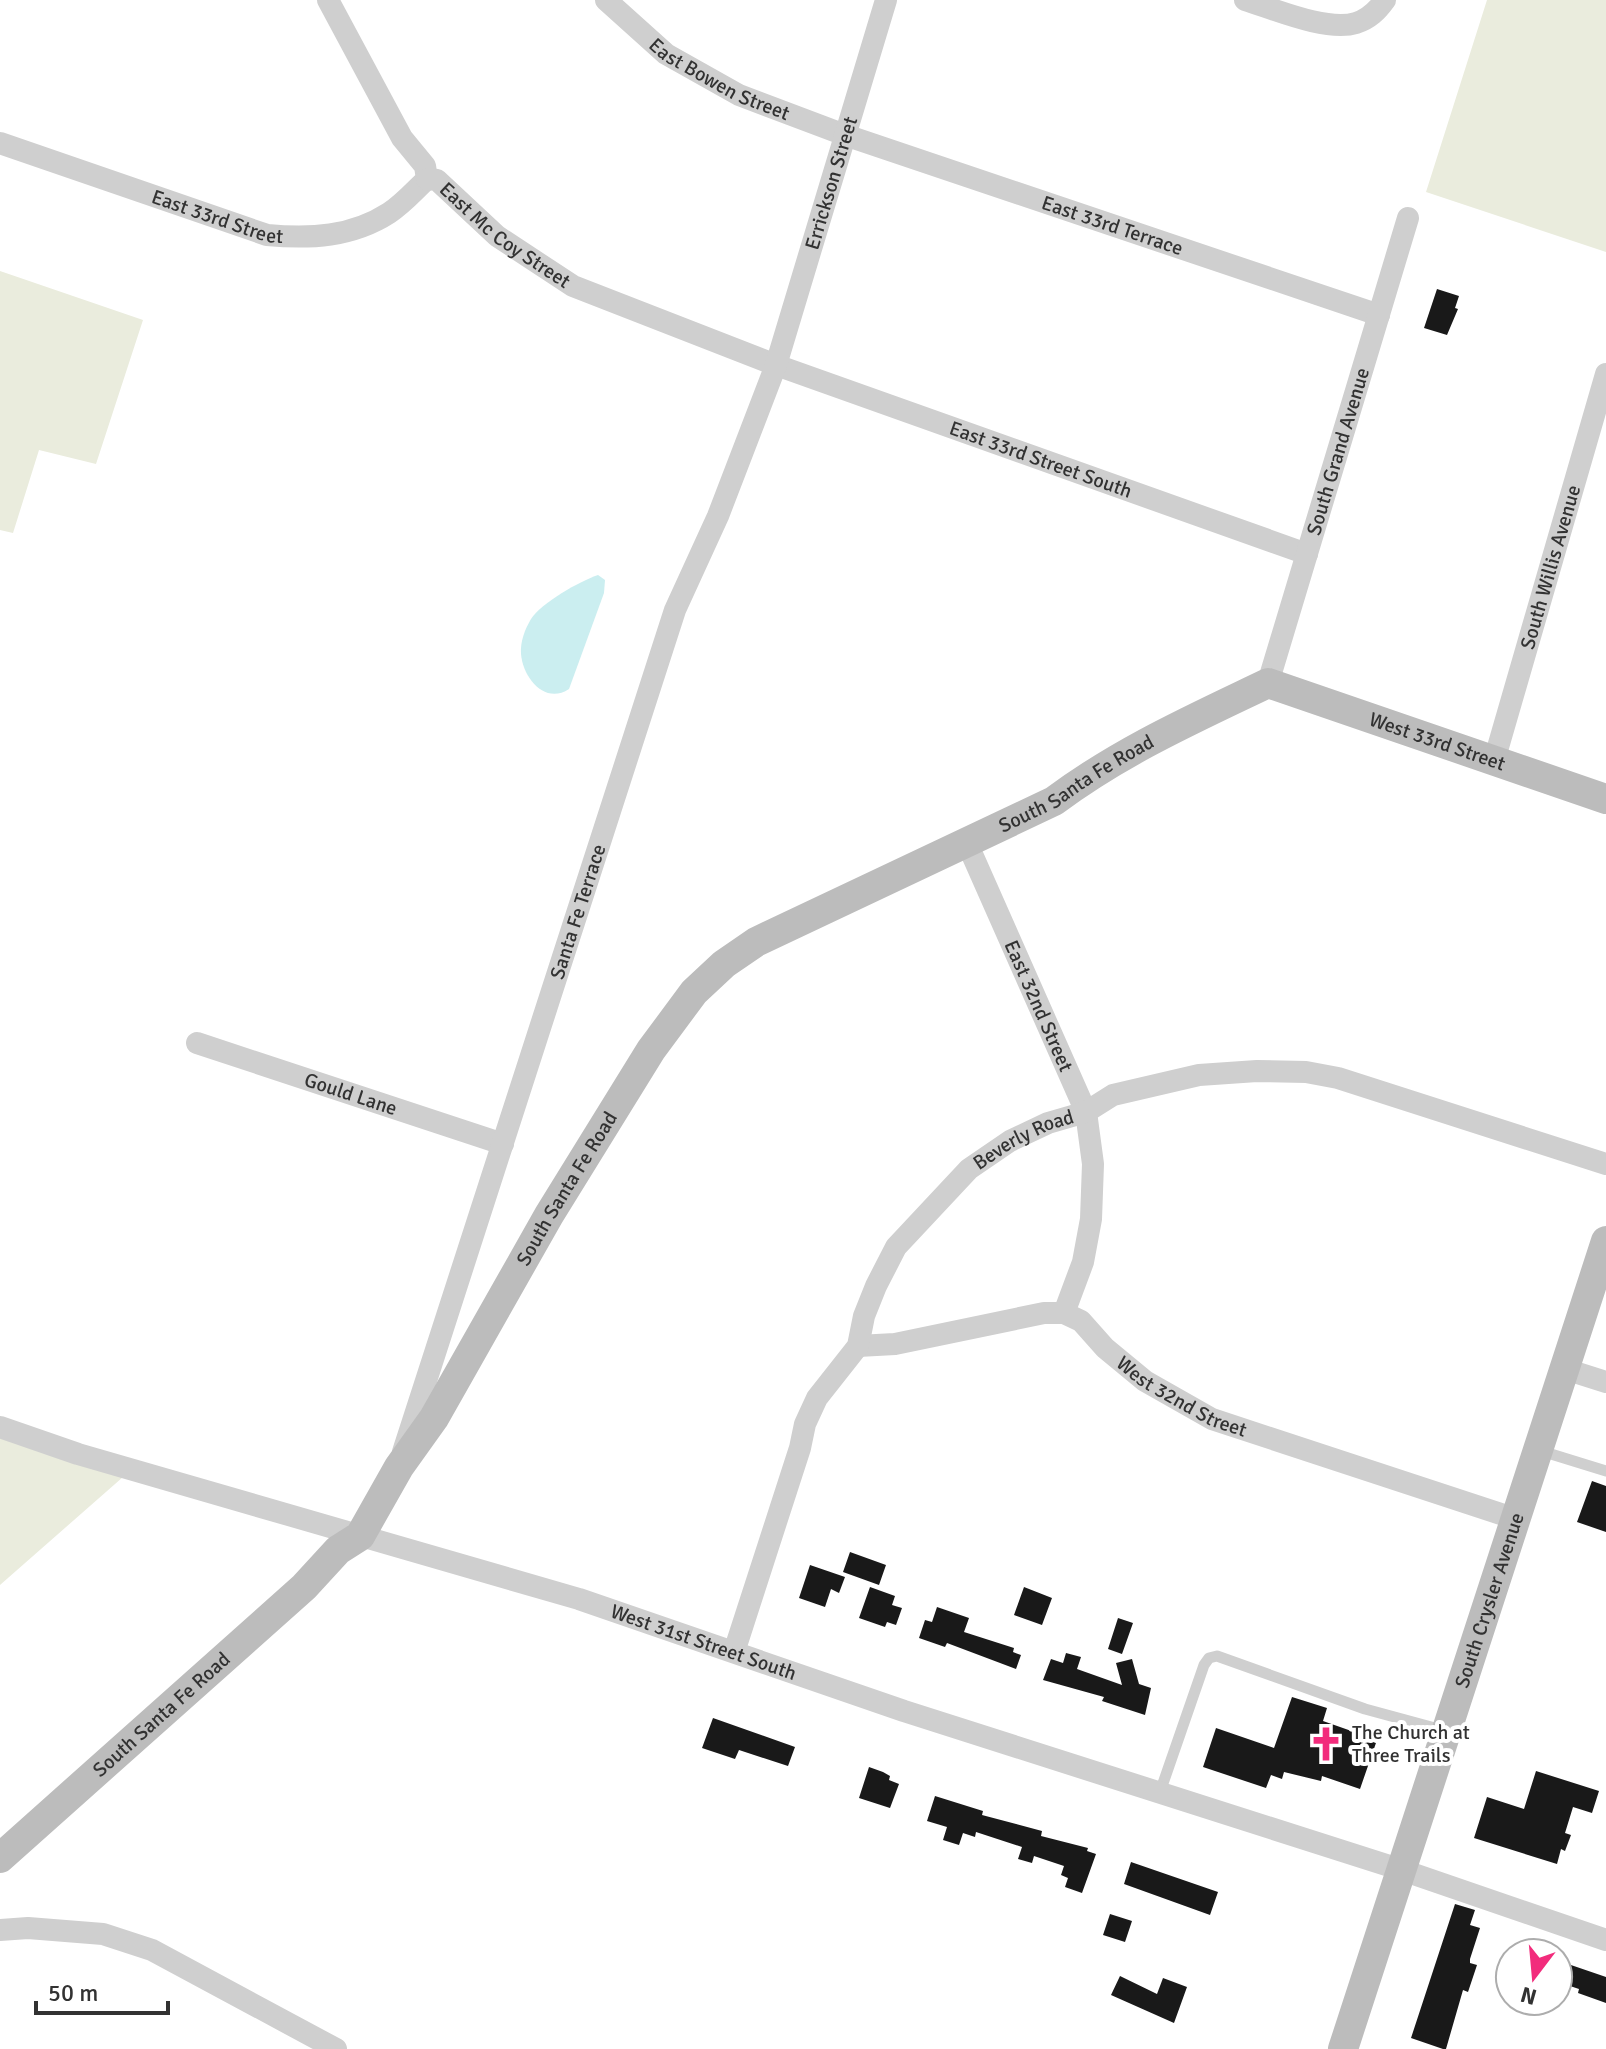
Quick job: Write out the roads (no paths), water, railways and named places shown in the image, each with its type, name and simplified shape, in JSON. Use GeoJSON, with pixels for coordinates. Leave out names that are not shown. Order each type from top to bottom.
{"type":"FeatureCollection","features":[{"type":"Feature","properties":{"kind":"street","name":"East Mc Coy Street"},"geometry":{"type":"LineString","coordinates":[[328,0],[402,138],[425,166],[427,179],[437,180],[497,236],[573,286],[776,365]]}},
{"type":"Feature","properties":{"kind":"street","name":"East Bowen Street"},"geometry":{"type":"LineString","coordinates":[[606,0],[666,54],[739,95],[845,135]]}},
{"type":"Feature","properties":{"kind":"street","name":"Errickson Street"},"geometry":{"type":"LineString","coordinates":[[776,365],[886,0]]}},
{"type":"Feature","properties":{"kind":"street"},"geometry":{"type":"LineString","coordinates":[[1245,0],[1324,23],[1355,24],[1376,13],[1385,0]]}},
{"type":"Feature","properties":{"kind":"street","name":"East 33rd Terrace"},"geometry":{"type":"LineString","coordinates":[[845,135],[1379,315]]}},
{"type":"Feature","properties":{"kind":"street","name":"East 33rd Street"},"geometry":{"type":"LineString","coordinates":[[0,143],[267,235],[309,238],[351,231],[389,213],[427,179]]}},
{"type":"Feature","properties":{"kind":"street","name":"South Grand Avenue"},"geometry":{"type":"LineString","coordinates":[[1268,683],[1408,218]]}},
{"type":"Feature","properties":{"kind":"street","name":"East 33rd Street South"},"geometry":{"type":"LineString","coordinates":[[776,365],[1307,554]]}},
{"type":"Feature","properties":{"kind":"street","name":"Santa Fe Terrace"},"geometry":{"type":"LineString","coordinates":[[399,1467],[416,1406],[675,610],[718,516],[776,365]]}},
{"type":"Feature","properties":{"kind":"street","name":"South Willis Avenue"},"geometry":{"type":"LineString","coordinates":[[1494,761],[1606,374]]}},
{"type":"Feature","properties":{"kind":"street","name":"West 33rd Street"},"geometry":{"type":"LineString","coordinates":[[1268,683],[1606,799]]}},
{"type":"Feature","properties":{"kind":"street","name":"South Santa Fe Road"},"geometry":{"type":"LineString","coordinates":[[0,1858],[304,1587],[338,1550],[360,1536],[399,1467],[434,1418],[549,1215],[651,1050],[694,992],[724,964],[758,940],[1054,801],[1095,770],[1137,745],[1268,683]]}},
{"type":"Feature","properties":{"kind":"street","name":"East 32nd Street"},"geometry":{"type":"LineString","coordinates":[[967,843],[1086,1112],[1093,1164],[1091,1219],[1083,1262],[1064,1313]]}},
{"type":"Feature","properties":{"kind":"street","name":"Gould Lane"},"geometry":{"type":"LineString","coordinates":[[197,1043],[503,1144]]}},
{"type":"Feature","properties":{"kind":"street","name":"Beverly Road"},"geometry":{"type":"LineString","coordinates":[[734,1652],[805,1424],[817,1398],[858,1346],[864,1316],[896,1247],[969,1169],[1010,1141],[1048,1123],[1086,1112],[1113,1095],[1199,1075],[1306,1072],[1338,1078],[1606,1164]]}},
{"type":"Feature","properties":{"kind":"street","name":"South Crysler Avenue"},"geometry":{"type":"LineString","coordinates":[[1343,2049],[1606,1241]]}},
{"type":"Feature","properties":{"kind":"street"},"geometry":{"type":"LineString","coordinates":[[858,1346],[895,1344],[1044,1313],[1064,1313]]}},
{"type":"Feature","properties":{"kind":"street","name":"West 32nd Street"},"geometry":{"type":"LineString","coordinates":[[1064,1313],[1081,1321],[1105,1348],[1145,1381],[1212,1419],[1516,1519]]}},
{"type":"Feature","properties":{"kind":"street"},"geometry":{"type":"LineString","coordinates":[[1565,1369],[1606,1382]]}},
{"type":"Feature","properties":{"kind":"street","name":"West 31st Street South"},"geometry":{"type":"LineString","coordinates":[[0,1427],[78,1454],[579,1599],[904,1711],[1402,1870],[1606,1940]]}},
{"type":"Feature","properties":{"kind":"street"},"geometry":{"type":"LineString","coordinates":[[0,1930],[28,1928],[103,1934],[152,1950],[336,2049]]}},
{"type":"Feature","properties":{"kind":"lane"},"geometry":{"type":"LineString","coordinates":[[1538,1450],[1606,1471]]}},
{"type":"Feature","properties":{"kind":"lane"},"geometry":{"type":"LineString","coordinates":[[1160,1792],[1204,1665],[1209,1658],[1217,1656],[1365,1709],[1447,1731]]}},
{"type":"Feature","properties":{"kind":"water"},"geometry":{"type":"Polygon","coordinates":[[[598,575],[605,580],[604,593],[569,689],[552,694],[544,691],[531,680],[523,663],[521,645],[527,627],[536,613],[552,600],[598,575]]]}},
{"type":"Feature","properties":{"kind":"place","name":"The Church at Three Trails"},"geometry":{"type":"Point","coordinates":[1326,1744]}}]}
